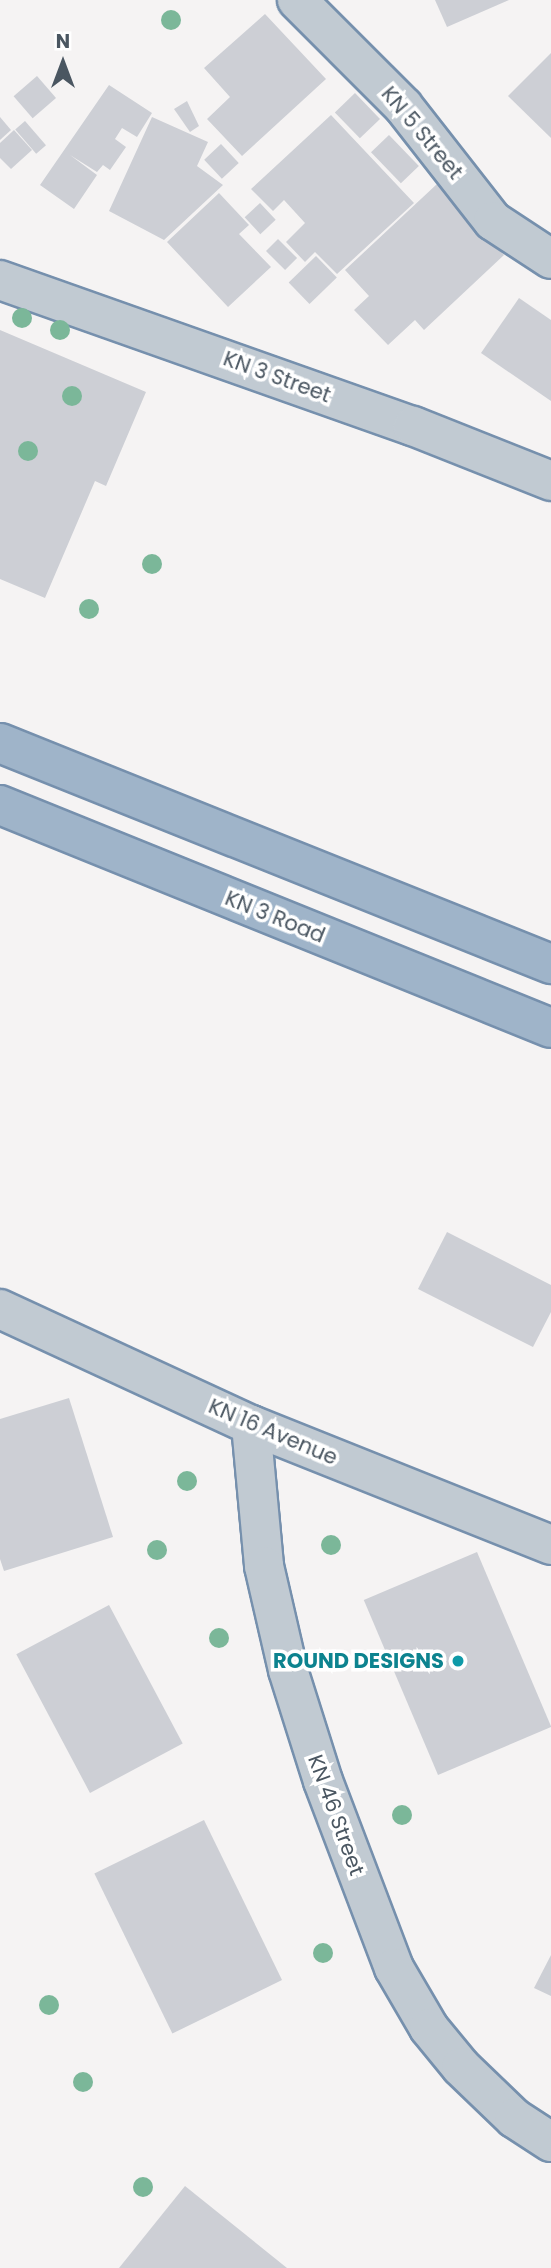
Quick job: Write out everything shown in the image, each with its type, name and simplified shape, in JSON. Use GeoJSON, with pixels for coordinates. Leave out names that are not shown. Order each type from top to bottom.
{"type":"FeatureCollection","features":[{"type":"Feature","properties":{"kind":"highway"},"geometry":{"type":"LineString","coordinates":[[0,743],[551,964]]}},
{"type":"Feature","properties":{"kind":"highway","name":"KN 3 Road"},"geometry":{"type":"LineString","coordinates":[[0,805],[551,1028]]}},
{"type":"Feature","properties":{"kind":"street","name":"KN 5 Street"},"geometry":{"type":"LineString","coordinates":[[297,0],[403,106],[493,221],[551,259]]}},
{"type":"Feature","properties":{"kind":"street","name":"KN 3 Street"},"geometry":{"type":"LineString","coordinates":[[0,280],[413,426],[551,481]]}},
{"type":"Feature","properties":{"kind":"street","name":"KN 16 Avenue"},"geometry":{"type":"LineString","coordinates":[[0,1309],[251,1425],[551,1545]]}},
{"type":"Feature","properties":{"kind":"street","name":"KN 46 Street"},"geometry":{"type":"LineString","coordinates":[[251,1425],[264,1566],[288,1670],[323,1781],[394,1969],[429,2028],[461,2067],[514,2118],[551,2142]]}},
{"type":"Feature","properties":{"kind":"building"},"geometry":{"type":"Polygon","coordinates":[[[435,0],[509,0],[447,27],[435,0]]]}},
{"type":"Feature","properties":{"kind":"building"},"geometry":{"type":"Polygon","coordinates":[[[265,14],[326,79],[242,156],[207,119],[230,97],[204,68],[265,14]]]}},
{"type":"Feature","properties":{"kind":"building"},"geometry":{"type":"Polygon","coordinates":[[[551,53],[551,138],[508,96],[551,53]]]}},
{"type":"Feature","properties":{"kind":"building"},"geometry":{"type":"Polygon","coordinates":[[[37,76],[56,98],[33,118],[14,96],[37,76]]]}},
{"type":"Feature","properties":{"kind":"building"},"geometry":{"type":"Polygon","coordinates":[[[109,85],[152,113],[137,137],[122,128],[115,139],[126,147],[110,170],[103,165],[97,172],[70,155],[97,175],[74,209],[40,185],[109,85]]]}},
{"type":"Feature","properties":{"kind":"building"},"geometry":{"type":"Polygon","coordinates":[[[355,93],[380,119],[360,138],[335,112],[355,93]]]}},
{"type":"Feature","properties":{"kind":"building"},"geometry":{"type":"Polygon","coordinates":[[[187,101],[199,126],[190,132],[174,109],[187,101]]]}},
{"type":"Feature","properties":{"kind":"building"},"geometry":{"type":"Polygon","coordinates":[[[331,115],[414,203],[337,274],[315,252],[305,262],[286,242],[305,223],[284,200],[273,211],[251,189],[331,115]]]}},
{"type":"Feature","properties":{"kind":"building"},"geometry":{"type":"Polygon","coordinates":[[[0,117],[11,130],[0,140],[0,117]]]}},
{"type":"Feature","properties":{"kind":"building"},"geometry":{"type":"Polygon","coordinates":[[[152,117],[208,142],[197,166],[223,185],[164,240],[109,211],[152,117]]]}},
{"type":"Feature","properties":{"kind":"building"},"geometry":{"type":"Polygon","coordinates":[[[25,121],[46,145],[36,154],[15,130],[25,121]]]}},
{"type":"Feature","properties":{"kind":"building"},"geometry":{"type":"Polygon","coordinates":[[[14,130],[32,150],[11,169],[0,158],[0,143],[14,130]]]}},
{"type":"Feature","properties":{"kind":"building"},"geometry":{"type":"Polygon","coordinates":[[[389,135],[419,166],[401,183],[371,152],[389,135]]]}},
{"type":"Feature","properties":{"kind":"building"},"geometry":{"type":"Polygon","coordinates":[[[221,144],[239,163],[222,179],[204,160],[221,144]]]}},
{"type":"Feature","properties":{"kind":"building"},"geometry":{"type":"Polygon","coordinates":[[[437,184],[504,255],[424,330],[415,320],[388,345],[354,310],[369,296],[345,270],[437,184]]]}},
{"type":"Feature","properties":{"kind":"building"},"geometry":{"type":"Polygon","coordinates":[[[219,193],[249,225],[239,234],[271,267],[228,307],[167,242],[219,193]]]}},
{"type":"Feature","properties":{"kind":"building"},"geometry":{"type":"Polygon","coordinates":[[[260,203],[276,220],[260,234],[245,217],[260,203]]]}},
{"type":"Feature","properties":{"kind":"building"},"geometry":{"type":"Polygon","coordinates":[[[278,239],[297,258],[285,270],[266,251],[278,239]]]}},
{"type":"Feature","properties":{"kind":"building"},"geometry":{"type":"Polygon","coordinates":[[[316,256],[337,278],[310,304],[289,282],[316,256]]]}},
{"type":"Feature","properties":{"kind":"building"},"geometry":{"type":"Polygon","coordinates":[[[519,298],[551,320],[551,401],[481,353],[519,298]]]}},
{"type":"Feature","properties":{"kind":"building"},"geometry":{"type":"Polygon","coordinates":[[[0,330],[146,392],[106,486],[95,481],[45,598],[0,579],[0,330]]]}},
{"type":"Feature","properties":{"kind":"building"},"geometry":{"type":"Polygon","coordinates":[[[447,1232],[551,1285],[551,1312],[533,1347],[418,1289],[447,1232]]]}},
{"type":"Feature","properties":{"kind":"building"},"geometry":{"type":"Polygon","coordinates":[[[69,1398],[113,1537],[4,1571],[0,1559],[0,1419],[69,1398]]]}},
{"type":"Feature","properties":{"kind":"building","name":"ROUND DESIGNS"},"geometry":{"type":"Polygon","coordinates":[[[477,1552],[551,1727],[438,1775],[364,1600],[477,1552]]]}},
{"type":"Feature","properties":{"kind":"building"},"geometry":{"type":"Polygon","coordinates":[[[109,1605],[183,1744],[90,1793],[16,1654],[109,1605]]]}},
{"type":"Feature","properties":{"kind":"building"},"geometry":{"type":"Polygon","coordinates":[[[204,1820],[282,1980],[172,2033],[94,1873],[204,1820]]]}},
{"type":"Feature","properties":{"kind":"building"},"geometry":{"type":"Polygon","coordinates":[[[551,1955],[551,1996],[534,1988],[551,1955]]]}},
{"type":"Feature","properties":{"kind":"building"},"geometry":{"type":"Polygon","coordinates":[[[185,2186],[287,2268],[119,2268],[185,2186]]]}},
{"type":"Feature","properties":{"kind":"place","name":"ROUND DESIGNS"},"geometry":{"type":"Point","coordinates":[458,1661]}}]}
